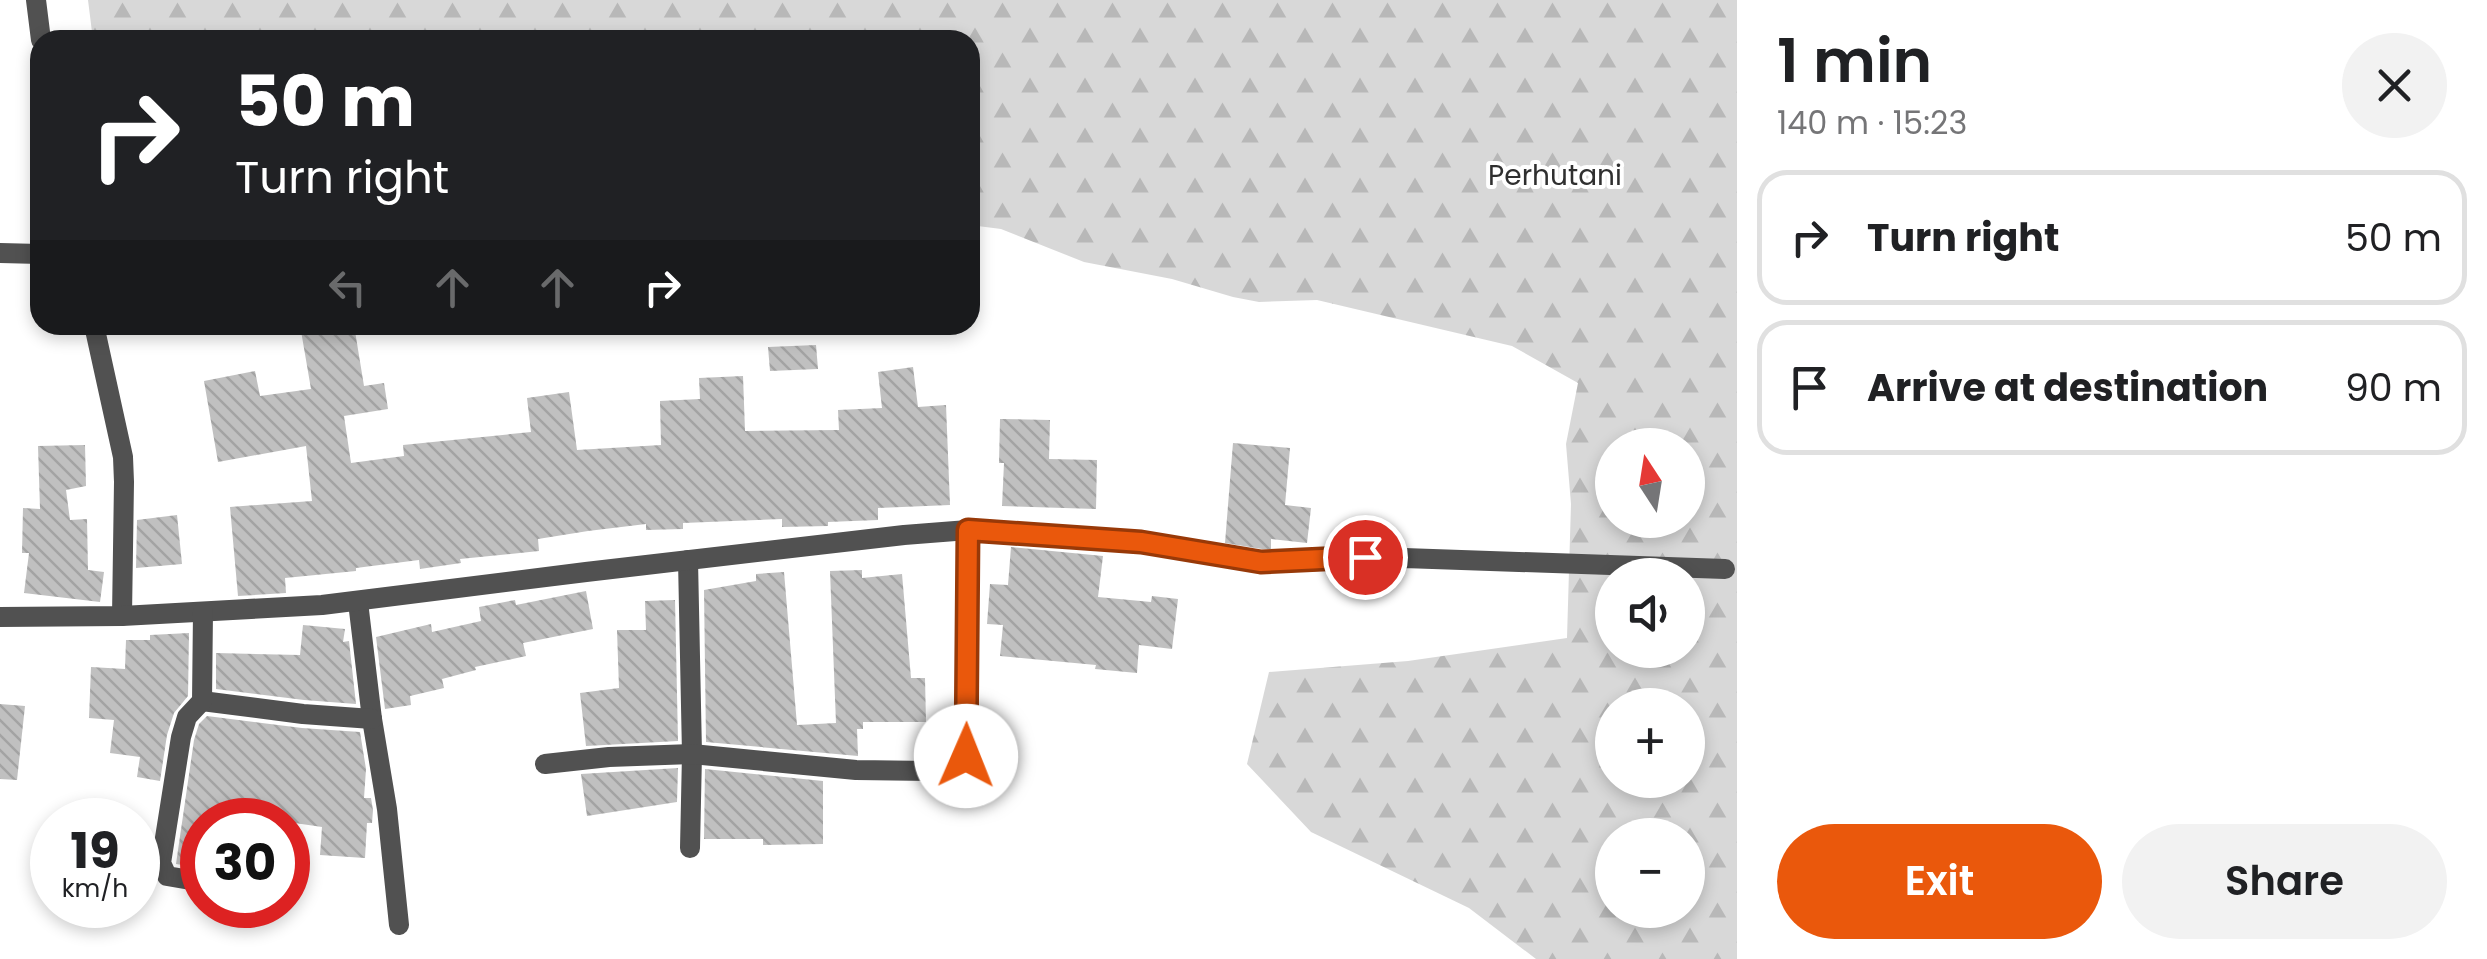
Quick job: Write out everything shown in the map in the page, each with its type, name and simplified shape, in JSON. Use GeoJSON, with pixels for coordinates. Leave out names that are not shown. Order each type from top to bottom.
{"type":"FeatureCollection","features":[{"type":"Feature","properties":{"kind":"street"},"geometry":{"type":"LineString","coordinates":[[36,0],[39,30]]}},
{"type":"Feature","properties":{"kind":"street"},"geometry":{"type":"LineString","coordinates":[[0,253],[30,254]]}},
{"type":"Feature","properties":{"kind":"street"},"geometry":{"type":"LineString","coordinates":[[96,335],[122,457],[122,616]]}},
{"type":"Feature","properties":{"kind":"street"},"geometry":{"type":"LineString","coordinates":[[0,617],[122,616],[358,602],[688,560],[968,530],[1141,542],[1261,562],[1404,558],[1724,569]]}},
{"type":"Feature","properties":{"kind":"street"},"geometry":{"type":"LineString","coordinates":[[545,764],[692,754],[856,770],[930,770],[960,765],[968,748],[968,530]]}},
{"type":"Feature","properties":{"kind":"street"},"geometry":{"type":"LineString","coordinates":[[688,560],[690,848]]}},
{"type":"Feature","properties":{"kind":"street"},"geometry":{"type":"LineString","coordinates":[[358,602],[399,925]]}},
{"type":"Feature","properties":{"kind":"street"},"geometry":{"type":"LineString","coordinates":[[180,878],[167,876],[161,862],[181,737],[188,717],[202,701],[202,612]]}},
{"type":"Feature","properties":{"kind":"street"},"geometry":{"type":"LineString","coordinates":[[202,701],[372,719]]}},
{"type":"Feature","properties":{"kind":"green space","name":"Perhutani"},"geometry":{"type":"Polygon","coordinates":[[[88,0],[1737,0],[1737,959],[1536,959],[1469,908],[1311,832],[1247,764],[1269,672],[1408,661],[1567,638],[1571,504],[1566,444],[1578,383],[1512,346],[1317,300],[1259,302],[1172,279],[1084,262],[1001,229],[980,226],[980,30],[92,30],[88,0]]]}},
{"type":"Feature","properties":{"kind":"building"},"geometry":{"type":"Polygon","coordinates":[[[302,335],[356,335],[364,386],[384,383],[388,409],[344,416],[351,463],[404,456],[403,445],[531,432],[527,398],[569,392],[577,450],[661,445],[660,401],[700,399],[699,378],[743,376],[745,431],[839,430],[838,410],[882,408],[878,372],[913,367],[918,407],[946,405],[950,505],[878,508],[878,520],[828,522],[828,526],[782,527],[782,519],[683,523],[683,529],[646,530],[646,524],[588,531],[538,539],[539,551],[460,559],[461,563],[420,569],[419,560],[285,578],[286,593],[238,596],[230,507],[312,501],[306,446],[218,462],[204,381],[255,371],[260,396],[311,389],[302,335]]]}},
{"type":"Feature","properties":{"kind":"building"},"geometry":{"type":"Polygon","coordinates":[[[816,345],[818,369],[770,371],[768,347],[816,345]]]}},
{"type":"Feature","properties":{"kind":"building"},"geometry":{"type":"Polygon","coordinates":[[[1000,419],[1050,420],[1049,459],[1097,460],[1096,509],[1002,506],[1000,419]]]}},
{"type":"Feature","properties":{"kind":"building"},"geometry":{"type":"Polygon","coordinates":[[[1233,443],[1290,448],[1285,505],[1311,508],[1307,543],[1271,539],[1271,549],[1262,549],[1225,543],[1233,443]]]}},
{"type":"Feature","properties":{"kind":"building"},"geometry":{"type":"Polygon","coordinates":[[[85,445],[86,486],[66,490],[70,520],[87,519],[88,570],[104,572],[100,602],[24,593],[29,553],[22,553],[23,508],[40,509],[38,446],[85,445]]]}},
{"type":"Feature","properties":{"kind":"building"},"geometry":{"type":"Polygon","coordinates":[[[177,515],[182,564],[136,568],[137,520],[177,515]]]}},
{"type":"Feature","properties":{"kind":"building"},"geometry":{"type":"Polygon","coordinates":[[[1011,547],[1103,556],[1098,597],[1151,602],[1152,596],[1178,599],[1172,649],[1139,645],[1137,673],[1000,656],[1003,625],[987,624],[990,584],[1008,585],[1011,547]]]}},
{"type":"Feature","properties":{"kind":"building"},"geometry":{"type":"Polygon","coordinates":[[[862,570],[862,578],[902,574],[911,678],[925,678],[926,722],[863,722],[863,729],[857,729],[858,756],[706,742],[704,590],[756,581],[756,574],[784,572],[797,725],[836,723],[830,571],[862,570]]]}},
{"type":"Feature","properties":{"kind":"building"},"geometry":{"type":"Polygon","coordinates":[[[586,591],[593,629],[523,643],[526,656],[442,679],[444,688],[410,696],[411,705],[385,709],[376,637],[431,624],[432,632],[481,621],[479,607],[515,600],[516,605],[586,591]]]}},
{"type":"Feature","properties":{"kind":"building"},"geometry":{"type":"Polygon","coordinates":[[[675,600],[678,741],[586,746],[580,693],[619,688],[617,630],[646,630],[645,601],[675,600]]]}},
{"type":"Feature","properties":{"kind":"building"},"geometry":{"type":"Polygon","coordinates":[[[303,625],[345,629],[343,642],[349,641],[356,704],[216,689],[216,653],[300,655],[303,625]]]}},
{"type":"Feature","properties":{"kind":"building"},"geometry":{"type":"Polygon","coordinates":[[[189,633],[188,696],[174,713],[160,781],[137,777],[140,757],[110,753],[114,720],[89,718],[91,667],[125,669],[126,640],[189,633]]]}},
{"type":"Feature","properties":{"kind":"building"},"geometry":{"type":"Polygon","coordinates":[[[0,704],[25,706],[17,780],[0,779],[0,704]]]}},
{"type":"Feature","properties":{"kind":"building"},"geometry":{"type":"Polygon","coordinates":[[[207,716],[360,732],[366,769],[364,798],[371,798],[373,810],[372,823],[367,823],[365,858],[320,855],[322,827],[310,825],[310,798],[186,798],[199,724],[207,716]]]}},
{"type":"Feature","properties":{"kind":"building"},"geometry":{"type":"Polygon","coordinates":[[[678,768],[677,802],[587,816],[581,774],[678,768]]]}},
{"type":"Feature","properties":{"kind":"building"},"geometry":{"type":"Polygon","coordinates":[[[705,769],[823,781],[823,844],[763,845],[763,839],[704,839],[705,769]]]}},
{"type":"Feature","properties":{"kind":"route"},"geometry":{"type":"LineString","coordinates":[[966,756],[968,530],[1141,542],[1261,562],[1365,557]]}}]}
